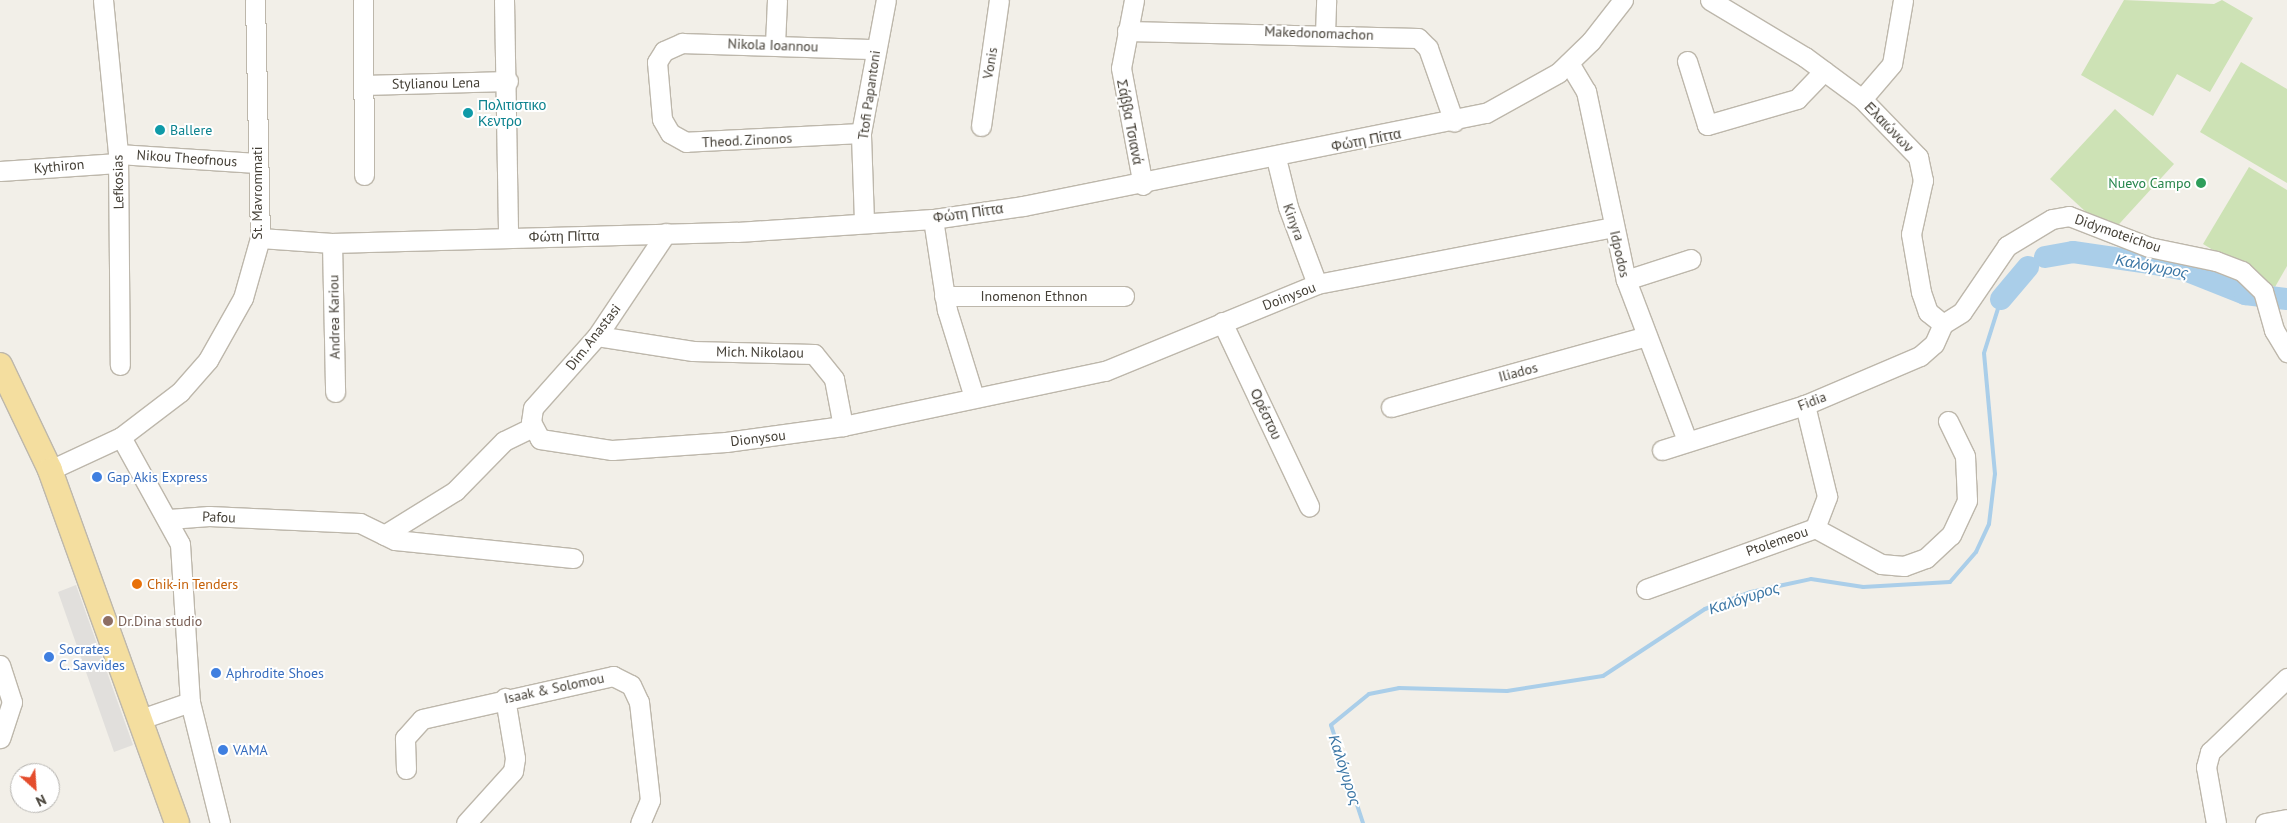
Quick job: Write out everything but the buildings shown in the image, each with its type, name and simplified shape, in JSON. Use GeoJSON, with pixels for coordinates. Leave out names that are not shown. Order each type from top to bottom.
{"type":"FeatureCollection","features":[{"type":"Feature","properties":{"kind":"main road"},"geometry":{"type":"LineString","coordinates":[[0,365],[50,470],[138,720],[177,823]]}},
{"type":"Feature","properties":{"kind":"street","name":"Lefkosias"},"geometry":{"type":"LineString","coordinates":[[103,0],[118,159],[120,365]]}},
{"type":"Feature","properties":{"kind":"street","name":"St. Mavrommati"},"geometry":{"type":"LineString","coordinates":[[50,470],[120,437],[180,392],[208,360],[243,298],[260,238],[257,163],[256,0]]}},
{"type":"Feature","properties":{"kind":"street"},"geometry":{"type":"LineString","coordinates":[[363,0],[364,175]]}},
{"type":"Feature","properties":{"kind":"street"},"geometry":{"type":"LineString","coordinates":[[504,0],[508,81],[508,237]]}},
{"type":"Feature","properties":{"kind":"street"},"geometry":{"type":"LineString","coordinates":[[775,44],[777,0]]}},
{"type":"Feature","properties":{"kind":"street","name":"Ttofi Papantoni"},"geometry":{"type":"LineString","coordinates":[[864,221],[861,133],[886,0]]}},
{"type":"Feature","properties":{"kind":"street","name":"Vonis"},"geometry":{"type":"LineString","coordinates":[[981,126],[1000,0]]}},
{"type":"Feature","properties":{"kind":"street","name":"Σάββα Τσιανά"},"geometry":{"type":"LineString","coordinates":[[1134,0],[1127,31],[1122,83],[1143,185]]}},
{"type":"Feature","properties":{"kind":"street"},"geometry":{"type":"LineString","coordinates":[[1326,0],[1326,34]]}},
{"type":"Feature","properties":{"kind":"street","name":"Φώτη Πίττα"},"geometry":{"type":"LineString","coordinates":[[260,238],[332,243],[666,233],[864,221],[933,219],[1143,185],[1454,122],[1510,103],[1569,63],[1623,0]]}},
{"type":"Feature","properties":{"kind":"street","name":"Ελαιώνων"},"geometry":{"type":"LineString","coordinates":[[1710,0],[1824,71],[1862,99],[1910,146],[1923,169],[1911,234],[1921,292],[1928,312],[1943,324]]}},
{"type":"Feature","properties":{"kind":"street"},"geometry":{"type":"LineString","coordinates":[[1862,99],[1892,64],[1903,0]]}},
{"type":"Feature","properties":{"kind":"street","name":"Makedonomachon"},"geometry":{"type":"LineString","coordinates":[[1127,31],[1326,34],[1424,41],[1454,122]]}},
{"type":"Feature","properties":{"kind":"street","name":"Nikola Ioannou"},"geometry":{"type":"LineString","coordinates":[[670,46],[775,44],[876,49]]}},
{"type":"Feature","properties":{"kind":"street","name":"Theod. Zinonos"},"geometry":{"type":"LineString","coordinates":[[670,46],[657,62],[659,108],[667,129],[680,140],[706,144],[861,133]]}},
{"type":"Feature","properties":{"kind":"street"},"geometry":{"type":"LineString","coordinates":[[1687,61],[1707,125],[1797,99],[1824,71]]}},
{"type":"Feature","properties":{"kind":"street","name":"Idpodos"},"geometry":{"type":"LineString","coordinates":[[1569,63],[1586,91],[1613,227],[1626,280],[1644,337],[1687,441]]}},
{"type":"Feature","properties":{"kind":"street","name":"Stylianou Lena"},"geometry":{"type":"LineString","coordinates":[[364,85],[508,81]]}},
{"type":"Feature","properties":{"kind":"street","name":"Kinyra"},"geometry":{"type":"LineString","coordinates":[[1276,158],[1288,207],[1317,284]]}},
{"type":"Feature","properties":{"kind":"street","name":"Nikou Theofnous"},"geometry":{"type":"LineString","coordinates":[[118,159],[257,163]]}},
{"type":"Feature","properties":{"kind":"street","name":"Kythiron"},"geometry":{"type":"LineString","coordinates":[[0,171],[118,159]]}},
{"type":"Feature","properties":{"kind":"street","name":"Didymoteichou"},"geometry":{"type":"LineString","coordinates":[[1943,324],[1962,312],[2007,246],[2058,217],[2076,217],[2149,247],[2229,265],[2264,295],[2274,330],[2287,352]]}},
{"type":"Feature","properties":{"kind":"street"},"geometry":{"type":"LineString","coordinates":[[933,219],[944,296],[974,397]]}},
{"type":"Feature","properties":{"kind":"street","name":"Doinysou"},"geometry":{"type":"LineString","coordinates":[[974,397],[1105,371],[1317,284],[1613,227]]}},
{"type":"Feature","properties":{"kind":"street","name":"Dim. Anastasi"},"geometry":{"type":"LineString","coordinates":[[536,433],[537,402],[597,336],[666,233]]}},
{"type":"Feature","properties":{"kind":"street","name":"Andrea Kariou"},"geometry":{"type":"LineString","coordinates":[[332,243],[335,392]]}},
{"type":"Feature","properties":{"kind":"street"},"geometry":{"type":"LineString","coordinates":[[1626,280],[1691,259]]}},
{"type":"Feature","properties":{"kind":"street","name":"Inomenon Ethnon"},"geometry":{"type":"LineString","coordinates":[[944,296],[1124,296]]}},
{"type":"Feature","properties":{"kind":"street","name":"Ορέστου"},"geometry":{"type":"LineString","coordinates":[[1222,322],[1309,506]]}},
{"type":"Feature","properties":{"kind":"street","name":"Fidia"},"geometry":{"type":"LineString","coordinates":[[1662,450],[1805,405],[1920,356],[1934,344],[1943,324]]}},
{"type":"Feature","properties":{"kind":"street","name":"Mich. Nikolaou"},"geometry":{"type":"LineString","coordinates":[[597,336],[693,350],[814,354],[834,379],[843,426]]}},
{"type":"Feature","properties":{"kind":"street","name":"Iliados"},"geometry":{"type":"LineString","coordinates":[[1391,407],[1644,337]]}},
{"type":"Feature","properties":{"kind":"street","name":"Dionysou"},"geometry":{"type":"LineString","coordinates":[[536,433],[612,450],[726,442],[843,426],[974,397]]}},
{"type":"Feature","properties":{"kind":"street","name":"Ptolemeou"},"geometry":{"type":"LineString","coordinates":[[1646,589],[1815,528],[1827,496],[1805,405]]}},
{"type":"Feature","properties":{"kind":"street"},"geometry":{"type":"LineString","coordinates":[[1815,528],[1881,564],[1904,566],[1926,558],[1951,535],[1968,494],[1965,456],[1948,421]]}},
{"type":"Feature","properties":{"kind":"street"},"geometry":{"type":"LineString","coordinates":[[384,535],[455,491],[504,441],[536,433]]}},
{"type":"Feature","properties":{"kind":"street"},"geometry":{"type":"LineString","coordinates":[[120,437],[170,519],[181,555],[190,702],[220,823]]}},
{"type":"Feature","properties":{"kind":"street","name":"Pafou"},"geometry":{"type":"LineString","coordinates":[[170,519],[209,516],[360,523],[384,535],[417,544],[573,558]]}},
{"type":"Feature","properties":{"kind":"street"},"geometry":{"type":"LineString","coordinates":[[0,665],[12,702],[0,738]]}},
{"type":"Feature","properties":{"kind":"street","name":"Isaak & Solomou"},"geometry":{"type":"LineString","coordinates":[[406,769],[404,743],[416,722],[505,698],[606,676],[629,683],[639,702],[650,800],[640,823]]}},
{"type":"Feature","properties":{"kind":"street"},"geometry":{"type":"LineString","coordinates":[[2216,823],[2206,768],[2210,752],[2287,678]]}},
{"type":"Feature","properties":{"kind":"street"},"geometry":{"type":"LineString","coordinates":[[466,823],[513,771],[515,758],[505,698]]}},
{"type":"Feature","properties":{"kind":"street"},"geometry":{"type":"LineString","coordinates":[[138,720],[190,702]]}},
{"type":"Feature","properties":{"kind":"street"},"geometry":{"type":"LineString","coordinates":[[2265,823],[2287,819]]}},
{"type":"Feature","properties":{"kind":"green space"},"geometry":{"type":"Polygon","coordinates":[[[2124,0],[2214,4],[2222,0],[2253,18],[2210,92],[2177,74],[2153,116],[2081,75],[2124,0]]]}},
{"type":"Feature","properties":{"kind":"green space"},"geometry":{"type":"Polygon","coordinates":[[[2241,62],[2287,89],[2287,183],[2200,132],[2241,62]]]}},
{"type":"Feature","properties":{"kind":"green space"},"geometry":{"type":"Polygon","coordinates":[[[2115,109],[2174,164],[2110,234],[2050,179],[2115,109]]]}},
{"type":"Feature","properties":{"kind":"green space"},"geometry":{"type":"Polygon","coordinates":[[[2249,167],[2287,190],[2287,266],[2275,287],[2203,244],[2249,167]]]}},
{"type":"Feature","properties":{"kind":"shaded area"},"geometry":{"type":"Polygon","coordinates":[[[76,585],[133,745],[114,752],[58,592],[76,585]]]}},
{"type":"Feature","properties":{"kind":"waterway","name":"Καλόγυρος"},"geometry":{"type":"LineString","coordinates":[[2045,257],[2073,252],[2155,264],[2185,270],[2245,294],[2287,299]]}},
{"type":"Feature","properties":{"kind":"waterway","name":"Καλόγυρος"},"geometry":{"type":"LineString","coordinates":[[2001,299],[2028,267]]}},
{"type":"Feature","properties":{"kind":"waterway","name":"Καλόγυρος"},"geometry":{"type":"LineString","coordinates":[[1363,823],[1331,725],[1369,694],[1399,688],[1507,691],[1603,676],[1705,609],[1751,592],[1811,579],[1863,587],[1950,582],[1976,552],[1989,524],[1995,474],[1984,353],[2001,299]]}},
{"type":"Feature","properties":{"kind":"place","name":"Πολιτιστικο Κεντρο"},"geometry":{"type":"Point","coordinates":[468,113]}},
{"type":"Feature","properties":{"kind":"place","name":"Ballere"},"geometry":{"type":"Point","coordinates":[160,130]}},
{"type":"Feature","properties":{"kind":"place","name":"Nuevo Campo"},"geometry":{"type":"Point","coordinates":[2201,183]}},
{"type":"Feature","properties":{"kind":"place","name":"Gap Akis Express"},"geometry":{"type":"Point","coordinates":[97,477]}},
{"type":"Feature","properties":{"kind":"place","name":"Chik-in Tenders"},"geometry":{"type":"Point","coordinates":[137,584]}},
{"type":"Feature","properties":{"kind":"place","name":"Dr.Dina studio"},"geometry":{"type":"Point","coordinates":[108,621]}},
{"type":"Feature","properties":{"kind":"place","name":"Socrates C. Savvides"},"geometry":{"type":"Point","coordinates":[49,657]}},
{"type":"Feature","properties":{"kind":"place","name":"Aphrodite Shoes"},"geometry":{"type":"Point","coordinates":[216,673]}},
{"type":"Feature","properties":{"kind":"place","name":"VAMA"},"geometry":{"type":"Point","coordinates":[223,750]}}]}
